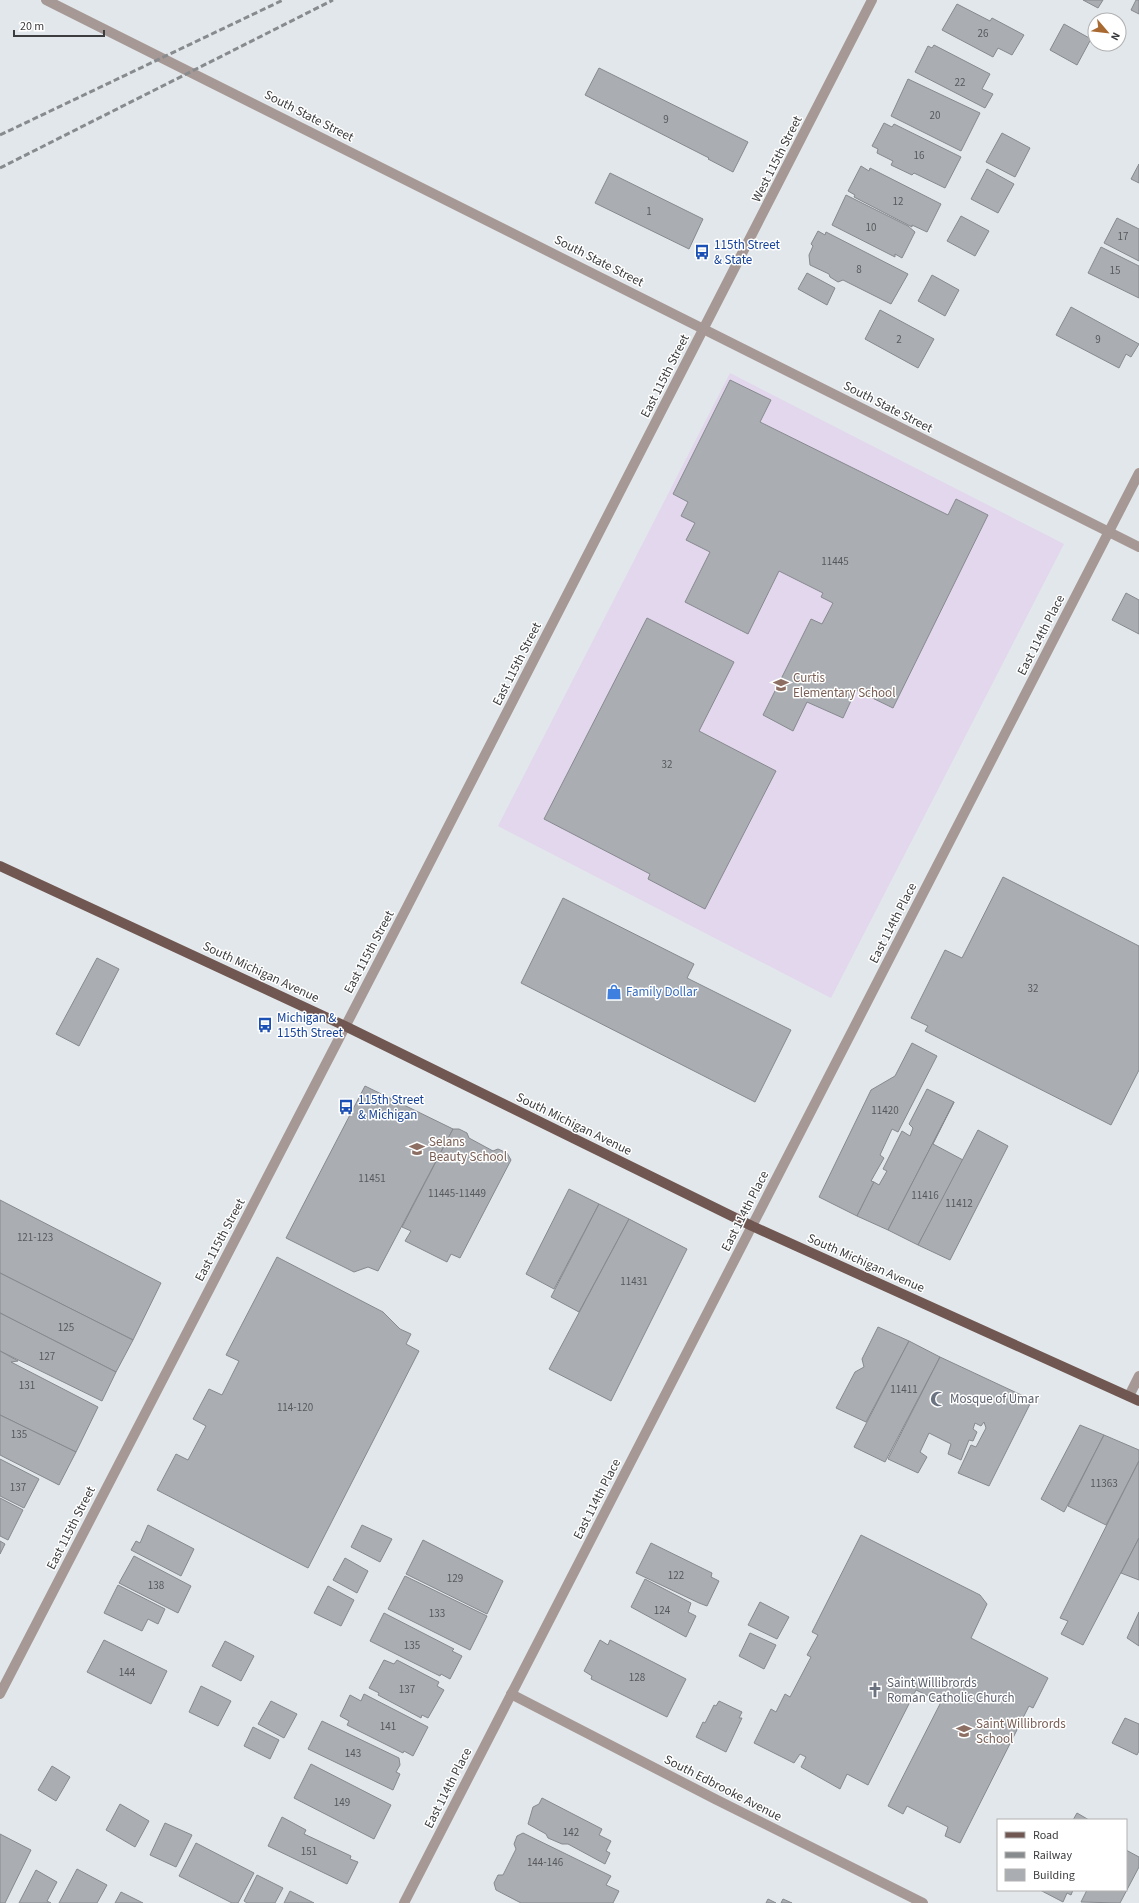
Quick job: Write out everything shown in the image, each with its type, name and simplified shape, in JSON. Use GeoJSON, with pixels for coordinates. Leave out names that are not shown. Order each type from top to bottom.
{"type":"FeatureCollection","features":[{"type":"Feature","properties":{"kind":"main road","name":"South Michigan Avenue"},"geometry":{"type":"LineString","coordinates":[[0,866],[345,1026],[752,1226],[1139,1401]]}},
{"type":"Feature","properties":{"kind":"street","name":"South State Street"},"geometry":{"type":"LineString","coordinates":[[46,0],[1139,547]]}},
{"type":"Feature","properties":{"kind":"street","name":"West 115th Street"},"geometry":{"type":"LineString","coordinates":[[704,329],[872,0]]}},
{"type":"Feature","properties":{"kind":"street","name":"East 115th Street"},"geometry":{"type":"LineString","coordinates":[[0,1694],[704,329]]}},
{"type":"Feature","properties":{"kind":"street","name":"East 114th Place"},"geometry":{"type":"LineString","coordinates":[[404,1903],[1139,473]]}},
{"type":"Feature","properties":{"kind":"street"},"geometry":{"type":"LineString","coordinates":[[1129,1396],[1139,1376]]}},
{"type":"Feature","properties":{"kind":"street","name":"South Edbrooke Avenue"},"geometry":{"type":"LineString","coordinates":[[511,1694],[708,1796],[923,1903]]}},
{"type":"Feature","properties":{"kind":"shaded area","name":"Curtis Elementary School"},"geometry":{"type":"Polygon","coordinates":[[[730,373],[1064,544],[831,998],[498,826],[730,373]]]}},
{"type":"Feature","properties":{"kind":"building"},"geometry":{"type":"Polygon","coordinates":[[[1083,0],[1103,0],[1098,8],[1083,0]]]}},
{"type":"Feature","properties":{"kind":"building"},"geometry":{"type":"Polygon","coordinates":[[[1136,0],[1139,0],[1139,14],[1131,10],[1136,0]]]}},
{"type":"Feature","properties":{"kind":"building"},"geometry":{"type":"Polygon","coordinates":[[[957,4],[990,21],[992,18],[1024,35],[1012,55],[998,48],[993,57],[942,30],[957,4]]]}},
{"type":"Feature","properties":{"kind":"building"},"geometry":{"type":"Polygon","coordinates":[[[1064,24],[1087,37],[1087,46],[1077,65],[1050,50],[1064,24]]]}},
{"type":"Feature","properties":{"kind":"building"},"geometry":{"type":"Polygon","coordinates":[[[934,45],[990,74],[982,89],[993,94],[985,108],[915,72],[928,46],[932,48],[934,45]]]}},
{"type":"Feature","properties":{"kind":"building"},"geometry":{"type":"Polygon","coordinates":[[[599,68],[748,142],[733,172],[708,159],[709,158],[585,95],[599,68]]]}},
{"type":"Feature","properties":{"kind":"building"},"geometry":{"type":"Polygon","coordinates":[[[908,79],[980,113],[961,151],[891,116],[908,79]]]}},
{"type":"Feature","properties":{"kind":"building"},"geometry":{"type":"Polygon","coordinates":[[[884,123],[892,127],[894,124],[961,157],[945,188],[914,173],[912,175],[891,165],[893,161],[877,153],[878,149],[872,146],[884,123]]]}},
{"type":"Feature","properties":{"kind":"building"},"geometry":{"type":"Polygon","coordinates":[[[1002,133],[1030,148],[1015,177],[986,162],[1002,133]]]}},
{"type":"Feature","properties":{"kind":"building"},"geometry":{"type":"Polygon","coordinates":[[[1139,164],[1139,183],[1131,179],[1139,164]]]}},
{"type":"Feature","properties":{"kind":"building"},"geometry":{"type":"Polygon","coordinates":[[[861,166],[869,171],[870,168],[941,204],[927,232],[912,225],[912,227],[854,197],[855,195],[848,191],[861,166]]]}},
{"type":"Feature","properties":{"kind":"building"},"geometry":{"type":"Polygon","coordinates":[[[987,169],[1014,184],[998,213],[971,199],[987,169]]]}},
{"type":"Feature","properties":{"kind":"building"},"geometry":{"type":"Polygon","coordinates":[[[610,173],[703,219],[689,249],[595,203],[610,173]]]}},
{"type":"Feature","properties":{"kind":"building"},"geometry":{"type":"Polygon","coordinates":[[[846,195],[908,226],[915,232],[902,258],[895,254],[895,257],[832,225],[846,195]]]}},
{"type":"Feature","properties":{"kind":"building"},"geometry":{"type":"Polygon","coordinates":[[[961,216],[989,231],[975,256],[947,241],[961,216]]]}},
{"type":"Feature","properties":{"kind":"building"},"geometry":{"type":"Polygon","coordinates":[[[1117,218],[1139,229],[1139,261],[1104,243],[1117,218]]]}},
{"type":"Feature","properties":{"kind":"building"},"geometry":{"type":"Polygon","coordinates":[[[818,231],[825,235],[826,232],[908,274],[891,304],[843,280],[838,282],[830,277],[829,274],[810,265],[809,255],[813,246],[811,244],[818,231]]]}},
{"type":"Feature","properties":{"kind":"building"},"geometry":{"type":"Polygon","coordinates":[[[1101,247],[1139,266],[1139,298],[1088,273],[1101,247]]]}},
{"type":"Feature","properties":{"kind":"building"},"geometry":{"type":"Polygon","coordinates":[[[807,273],[835,288],[827,305],[798,289],[807,273]]]}},
{"type":"Feature","properties":{"kind":"building"},"geometry":{"type":"Polygon","coordinates":[[[932,275],[959,290],[945,316],[918,301],[932,275]]]}},
{"type":"Feature","properties":{"kind":"building"},"geometry":{"type":"Polygon","coordinates":[[[1071,307],[1139,344],[1131,357],[1126,354],[1119,368],[1056,335],[1071,307]]]}},
{"type":"Feature","properties":{"kind":"building"},"geometry":{"type":"Polygon","coordinates":[[[880,310],[934,339],[918,368],[865,339],[880,310]]]}},
{"type":"Feature","properties":{"kind":"building"},"geometry":{"type":"Polygon","coordinates":[[[730,380],[771,400],[760,422],[948,515],[956,499],[988,515],[893,708],[856,690],[843,718],[807,702],[793,731],[763,715],[811,619],[822,624],[833,603],[821,597],[823,593],[779,571],[748,634],[685,602],[710,552],[686,540],[695,523],[681,516],[688,502],[673,494],[730,380]]]}},
{"type":"Feature","properties":{"kind":"building"},"geometry":{"type":"Polygon","coordinates":[[[1126,593],[1139,600],[1139,634],[1112,620],[1126,593]]]}},
{"type":"Feature","properties":{"kind":"building"},"geometry":{"type":"Polygon","coordinates":[[[647,618],[734,662],[699,731],[776,771],[705,909],[648,879],[650,874],[544,819],[647,618]]]}},
{"type":"Feature","properties":{"kind":"building"},"geometry":{"type":"Polygon","coordinates":[[[1003,877],[1139,946],[1139,1070],[1111,1125],[925,1031],[928,1026],[911,1018],[945,950],[962,958],[1003,877]]]}},
{"type":"Feature","properties":{"kind":"building"},"geometry":{"type":"Polygon","coordinates":[[[563,898],[694,964],[687,978],[791,1030],[755,1102],[521,983],[563,898]]]}},
{"type":"Feature","properties":{"kind":"building"},"geometry":{"type":"Polygon","coordinates":[[[97,958],[119,969],[79,1046],[56,1034],[97,958]]]}},
{"type":"Feature","properties":{"kind":"building"},"geometry":{"type":"Polygon","coordinates":[[[912,1043],[937,1056],[898,1132],[892,1129],[880,1155],[884,1158],[871,1181],[874,1182],[857,1216],[819,1197],[871,1090],[895,1076],[912,1043]]]}},
{"type":"Feature","properties":{"kind":"building"},"geometry":{"type":"Polygon","coordinates":[[[365,1086],[453,1129],[378,1271],[368,1267],[354,1272],[286,1238],[365,1086]]]}},
{"type":"Feature","properties":{"kind":"building"},"geometry":{"type":"Polygon","coordinates":[[[927,1089],[954,1102],[888,1230],[857,1216],[874,1182],[879,1185],[887,1171],[883,1169],[902,1131],[910,1136],[913,1128],[909,1124],[927,1089]]]}},
{"type":"Feature","properties":{"kind":"building"},"geometry":{"type":"Polygon","coordinates":[[[954,1102],[933,1144],[963,1160],[918,1245],[888,1230],[954,1102]]]}},
{"type":"Feature","properties":{"kind":"building"},"geometry":{"type":"Polygon","coordinates":[[[453,1129],[459,1129],[467,1133],[469,1138],[493,1151],[498,1149],[507,1153],[511,1160],[460,1258],[451,1254],[447,1262],[405,1241],[411,1231],[402,1227],[453,1129]]]}},
{"type":"Feature","properties":{"kind":"building"},"geometry":{"type":"Polygon","coordinates":[[[978,1130],[1008,1146],[950,1260],[918,1245],[978,1130]]]}},
{"type":"Feature","properties":{"kind":"building"},"geometry":{"type":"Polygon","coordinates":[[[569,1189],[599,1204],[554,1289],[526,1274],[569,1189]]]}},
{"type":"Feature","properties":{"kind":"building"},"geometry":{"type":"Polygon","coordinates":[[[0,1200],[161,1283],[133,1340],[0,1273],[0,1200]]]}},
{"type":"Feature","properties":{"kind":"building"},"geometry":{"type":"Polygon","coordinates":[[[599,1204],[629,1219],[579,1312],[551,1297],[599,1204]]]}},
{"type":"Feature","properties":{"kind":"building"},"geometry":{"type":"Polygon","coordinates":[[[629,1219],[687,1249],[611,1401],[549,1369],[629,1219]]]}},
{"type":"Feature","properties":{"kind":"building"},"geometry":{"type":"Polygon","coordinates":[[[277,1257],[383,1312],[400,1329],[411,1334],[406,1344],[419,1351],[308,1568],[157,1490],[176,1454],[188,1460],[206,1426],[193,1419],[209,1389],[222,1395],[239,1361],[226,1355],[277,1257]]]}},
{"type":"Feature","properties":{"kind":"building"},"geometry":{"type":"Polygon","coordinates":[[[0,1273],[133,1340],[116,1372],[0,1313],[0,1273]]]}},
{"type":"Feature","properties":{"kind":"building"},"geometry":{"type":"Polygon","coordinates":[[[0,1313],[116,1372],[102,1401],[0,1351],[0,1313]]]}},
{"type":"Feature","properties":{"kind":"building"},"geometry":{"type":"Polygon","coordinates":[[[878,1327],[909,1341],[866,1422],[836,1408],[855,1372],[864,1367],[862,1359],[878,1327]]]}},
{"type":"Feature","properties":{"kind":"building"},"geometry":{"type":"Polygon","coordinates":[[[909,1341],[940,1357],[885,1462],[854,1447],[909,1341]]]}},
{"type":"Feature","properties":{"kind":"building"},"geometry":{"type":"Polygon","coordinates":[[[0,1351],[18,1361],[11,1362],[98,1407],[76,1452],[0,1415],[0,1351]]]}},
{"type":"Feature","properties":{"kind":"building"},"geometry":{"type":"Polygon","coordinates":[[[940,1357],[1032,1400],[989,1486],[958,1473],[971,1445],[976,1447],[986,1428],[984,1422],[981,1426],[975,1423],[973,1429],[977,1432],[973,1441],[969,1440],[961,1460],[948,1454],[951,1444],[929,1433],[920,1452],[927,1457],[918,1473],[888,1459],[940,1357]]]}},
{"type":"Feature","properties":{"kind":"building"},"geometry":{"type":"Polygon","coordinates":[[[0,1415],[76,1452],[59,1485],[0,1455],[0,1415]]]}},
{"type":"Feature","properties":{"kind":"building"},"geometry":{"type":"Polygon","coordinates":[[[1080,1425],[1104,1435],[1064,1512],[1041,1499],[1080,1425]]]}},
{"type":"Feature","properties":{"kind":"building"},"geometry":{"type":"Polygon","coordinates":[[[1104,1435],[1139,1450],[1139,1461],[1106,1525],[1068,1506],[1104,1435]]]}},
{"type":"Feature","properties":{"kind":"building"},"geometry":{"type":"Polygon","coordinates":[[[0,1459],[39,1479],[24,1508],[0,1496],[0,1459]]]}},
{"type":"Feature","properties":{"kind":"building"},"geometry":{"type":"Polygon","coordinates":[[[1139,1461],[1139,1538],[1083,1645],[1061,1634],[1068,1621],[1060,1618],[1139,1461]]]}},
{"type":"Feature","properties":{"kind":"building"},"geometry":{"type":"Polygon","coordinates":[[[0,1498],[23,1510],[8,1540],[0,1536],[0,1498]]]}},
{"type":"Feature","properties":{"kind":"building"},"geometry":{"type":"Polygon","coordinates":[[[148,1525],[194,1549],[181,1576],[131,1550],[136,1541],[140,1543],[148,1525]]]}},
{"type":"Feature","properties":{"kind":"building"},"geometry":{"type":"Polygon","coordinates":[[[362,1525],[392,1539],[380,1562],[351,1547],[362,1525]]]}},
{"type":"Feature","properties":{"kind":"building"},"geometry":{"type":"Polygon","coordinates":[[[861,1535],[980,1595],[987,1604],[971,1638],[1048,1678],[1033,1708],[1029,1706],[960,1843],[945,1836],[948,1827],[907,1806],[903,1814],[888,1806],[941,1702],[916,1690],[868,1785],[847,1774],[840,1789],[801,1767],[806,1757],[800,1754],[794,1763],[754,1743],[771,1709],[776,1712],[785,1694],[790,1697],[811,1657],[807,1655],[818,1635],[812,1632],[861,1535]]]}},
{"type":"Feature","properties":{"kind":"building"},"geometry":{"type":"Polygon","coordinates":[[[1139,1538],[1139,1580],[1121,1573],[1139,1538]]]}},
{"type":"Feature","properties":{"kind":"building"},"geometry":{"type":"Polygon","coordinates":[[[423,1540],[503,1581],[487,1614],[406,1574],[423,1540]]]}},
{"type":"Feature","properties":{"kind":"building"},"geometry":{"type":"Polygon","coordinates":[[[0,1541],[5,1544],[0,1554],[0,1541]]]}},
{"type":"Feature","properties":{"kind":"building"},"geometry":{"type":"Polygon","coordinates":[[[651,1543],[712,1573],[711,1577],[719,1581],[707,1606],[636,1573],[651,1543]]]}},
{"type":"Feature","properties":{"kind":"building"},"geometry":{"type":"Polygon","coordinates":[[[134,1556],[191,1586],[178,1613],[119,1583],[134,1556]]]}},
{"type":"Feature","properties":{"kind":"building"},"geometry":{"type":"Polygon","coordinates":[[[345,1558],[368,1571],[357,1593],[333,1580],[345,1558]]]}},
{"type":"Feature","properties":{"kind":"building"},"geometry":{"type":"Polygon","coordinates":[[[405,1576],[487,1616],[470,1650],[388,1609],[405,1576]]]}},
{"type":"Feature","properties":{"kind":"building"},"geometry":{"type":"Polygon","coordinates":[[[645,1579],[691,1603],[688,1612],[696,1616],[686,1637],[631,1607],[645,1579]]]}},
{"type":"Feature","properties":{"kind":"building"},"geometry":{"type":"Polygon","coordinates":[[[118,1585],[165,1609],[158,1624],[148,1619],[142,1631],[104,1613],[118,1585]]]}},
{"type":"Feature","properties":{"kind":"building"},"geometry":{"type":"Polygon","coordinates":[[[328,1586],[354,1600],[341,1626],[314,1613],[328,1586]]]}},
{"type":"Feature","properties":{"kind":"building"},"geometry":{"type":"Polygon","coordinates":[[[760,1602],[789,1617],[777,1639],[748,1625],[760,1602]]]}},
{"type":"Feature","properties":{"kind":"building"},"geometry":{"type":"Polygon","coordinates":[[[1139,1612],[1139,1646],[1127,1638],[1139,1612]]]}},
{"type":"Feature","properties":{"kind":"building"},"geometry":{"type":"Polygon","coordinates":[[[384,1613],[454,1649],[452,1651],[462,1656],[450,1679],[441,1674],[440,1676],[370,1641],[384,1613]]]}},
{"type":"Feature","properties":{"kind":"building"},"geometry":{"type":"Polygon","coordinates":[[[750,1633],[776,1645],[764,1669],[739,1656],[750,1633]]]}},
{"type":"Feature","properties":{"kind":"building"},"geometry":{"type":"Polygon","coordinates":[[[104,1640],[167,1671],[151,1704],[87,1672],[104,1640]]]}},
{"type":"Feature","properties":{"kind":"building"},"geometry":{"type":"Polygon","coordinates":[[[600,1640],[608,1645],[610,1640],[686,1679],[667,1717],[591,1679],[592,1676],[584,1671],[600,1640]]]}},
{"type":"Feature","properties":{"kind":"building"},"geometry":{"type":"Polygon","coordinates":[[[225,1641],[254,1656],[241,1681],[212,1666],[225,1641]]]}},
{"type":"Feature","properties":{"kind":"building"},"geometry":{"type":"Polygon","coordinates":[[[384,1660],[394,1664],[397,1660],[439,1682],[437,1686],[444,1690],[428,1718],[422,1715],[421,1718],[378,1695],[379,1693],[369,1688],[384,1660]]]}},
{"type":"Feature","properties":{"kind":"building"},"geometry":{"type":"Polygon","coordinates":[[[201,1686],[231,1701],[218,1726],[189,1712],[201,1686]]]}},
{"type":"Feature","properties":{"kind":"building"},"geometry":{"type":"Polygon","coordinates":[[[364,1694],[428,1727],[413,1756],[404,1751],[403,1753],[347,1725],[349,1721],[340,1716],[350,1695],[361,1701],[364,1694]]]}},
{"type":"Feature","properties":{"kind":"building"},"geometry":{"type":"Polygon","coordinates":[[[271,1701],[297,1714],[284,1738],[258,1724],[271,1701]]]}},
{"type":"Feature","properties":{"kind":"building"},"geometry":{"type":"Polygon","coordinates":[[[719,1701],[742,1712],[739,1718],[742,1718],[726,1752],[696,1737],[703,1722],[705,1723],[714,1705],[716,1706],[719,1701]]]}},
{"type":"Feature","properties":{"kind":"building"},"geometry":{"type":"Polygon","coordinates":[[[1125,1718],[1139,1724],[1139,1751],[1137,1755],[1112,1743],[1125,1718]]]}},
{"type":"Feature","properties":{"kind":"building"},"geometry":{"type":"Polygon","coordinates":[[[322,1721],[399,1758],[400,1765],[396,1772],[400,1774],[393,1790],[308,1749],[322,1721]]]}},
{"type":"Feature","properties":{"kind":"building"},"geometry":{"type":"Polygon","coordinates":[[[253,1727],[279,1740],[270,1759],[244,1746],[253,1727]]]}},
{"type":"Feature","properties":{"kind":"building"},"geometry":{"type":"Polygon","coordinates":[[[311,1764],[391,1805],[374,1839],[294,1798],[311,1764]]]}},
{"type":"Feature","properties":{"kind":"building"},"geometry":{"type":"Polygon","coordinates":[[[52,1766],[70,1777],[56,1801],[38,1790],[52,1766]]]}},
{"type":"Feature","properties":{"kind":"building"},"geometry":{"type":"Polygon","coordinates":[[[542,1798],[602,1829],[599,1835],[611,1841],[606,1851],[610,1853],[605,1864],[568,1844],[562,1844],[548,1838],[546,1834],[528,1824],[533,1807],[539,1804],[542,1798]]]}},
{"type":"Feature","properties":{"kind":"building"},"geometry":{"type":"Polygon","coordinates":[[[120,1804],[149,1821],[135,1847],[106,1830],[120,1804]]]}},
{"type":"Feature","properties":{"kind":"building"},"geometry":{"type":"Polygon","coordinates":[[[1077,1813],[1087,1819],[1074,1819],[1077,1813]]]}},
{"type":"Feature","properties":{"kind":"building"},"geometry":{"type":"Polygon","coordinates":[[[282,1817],[306,1830],[304,1834],[351,1856],[350,1859],[358,1862],[347,1884],[268,1846],[282,1817]]]}},
{"type":"Feature","properties":{"kind":"building"},"geometry":{"type":"Polygon","coordinates":[[[165,1823],[192,1835],[176,1867],[150,1855],[165,1823]]]}},
{"type":"Feature","properties":{"kind":"building"},"geometry":{"type":"Polygon","coordinates":[[[523,1833],[611,1876],[606,1885],[619,1891],[613,1903],[521,1903],[496,1890],[494,1883],[498,1875],[503,1875],[516,1849],[514,1844],[517,1836],[523,1833]]]}},
{"type":"Feature","properties":{"kind":"building"},"geometry":{"type":"Polygon","coordinates":[[[0,1834],[31,1850],[5,1903],[0,1903],[0,1834]]]}},
{"type":"Feature","properties":{"kind":"building"},"geometry":{"type":"Polygon","coordinates":[[[196,1843],[254,1873],[238,1903],[232,1903],[179,1876],[196,1843]]]}},
{"type":"Feature","properties":{"kind":"building"},"geometry":{"type":"Polygon","coordinates":[[[1127,1851],[1139,1857],[1139,1867],[1127,1890],[1127,1851]]]}},
{"type":"Feature","properties":{"kind":"building"},"geometry":{"type":"Polygon","coordinates":[[[77,1869],[107,1885],[97,1903],[59,1903],[77,1869]]]}},
{"type":"Feature","properties":{"kind":"building"},"geometry":{"type":"Polygon","coordinates":[[[36,1870],[57,1882],[47,1901],[51,1903],[19,1903],[36,1870]]]}},
{"type":"Feature","properties":{"kind":"building"},"geometry":{"type":"Polygon","coordinates":[[[257,1875],[283,1888],[275,1903],[247,1903],[244,1901],[257,1875]]]}},
{"type":"Feature","properties":{"kind":"building"},"geometry":{"type":"Polygon","coordinates":[[[290,1891],[314,1903],[284,1903],[290,1891]]]}},
{"type":"Feature","properties":{"kind":"building"},"geometry":{"type":"Polygon","coordinates":[[[1042,1891],[1073,1891],[1071,1895],[1067,1893],[1063,1902],[1042,1891]]]}},
{"type":"Feature","properties":{"kind":"building"},"geometry":{"type":"Polygon","coordinates":[[[1086,1891],[1126,1891],[1120,1903],[1081,1902],[1086,1891]]]}},
{"type":"Feature","properties":{"kind":"building"},"geometry":{"type":"Polygon","coordinates":[[[121,1892],[143,1903],[115,1903],[121,1892]]]}},
{"type":"Feature","properties":{"kind":"building"},"geometry":{"type":"Polygon","coordinates":[[[768,1899],[776,1903],[766,1903],[768,1899]]]}},
{"type":"Feature","properties":{"kind":"building"},"geometry":{"type":"Polygon","coordinates":[[[783,1899],[792,1903],[781,1903],[783,1899]]]}},
{"type":"Feature","properties":{"kind":"railway"},"geometry":{"type":"LineString","coordinates":[[0,135],[283,0]]}},
{"type":"Feature","properties":{"kind":"railway"},"geometry":{"type":"LineString","coordinates":[[0,168],[333,0]]}},
{"type":"Feature","properties":{"kind":"place","name":"115th Street & State"},"geometry":{"type":"Point","coordinates":[702,252]}},
{"type":"Feature","properties":{"kind":"place","name":"Curtis Elementary School"},"geometry":{"type":"Point","coordinates":[781,685]}},
{"type":"Feature","properties":{"kind":"place","name":"Family Dollar"},"geometry":{"type":"Point","coordinates":[614,992]}},
{"type":"Feature","properties":{"kind":"place","name":"Michigan & 115th Street"},"geometry":{"type":"Point","coordinates":[265,1025]}},
{"type":"Feature","properties":{"kind":"place","name":"115th Street & Michigan"},"geometry":{"type":"Point","coordinates":[346,1107]}},
{"type":"Feature","properties":{"kind":"place","name":"Selans Beauty School"},"geometry":{"type":"Point","coordinates":[417,1149]}},
{"type":"Feature","properties":{"kind":"place","name":"Mosque of Umar"},"geometry":{"type":"Point","coordinates":[938,1399]}},
{"type":"Feature","properties":{"kind":"place","name":"Saint Willibrords Roman Catholic Church"},"geometry":{"type":"Point","coordinates":[875,1690]}},
{"type":"Feature","properties":{"kind":"place","name":"Saint Willibrords School"},"geometry":{"type":"Point","coordinates":[964,1731]}}]}
